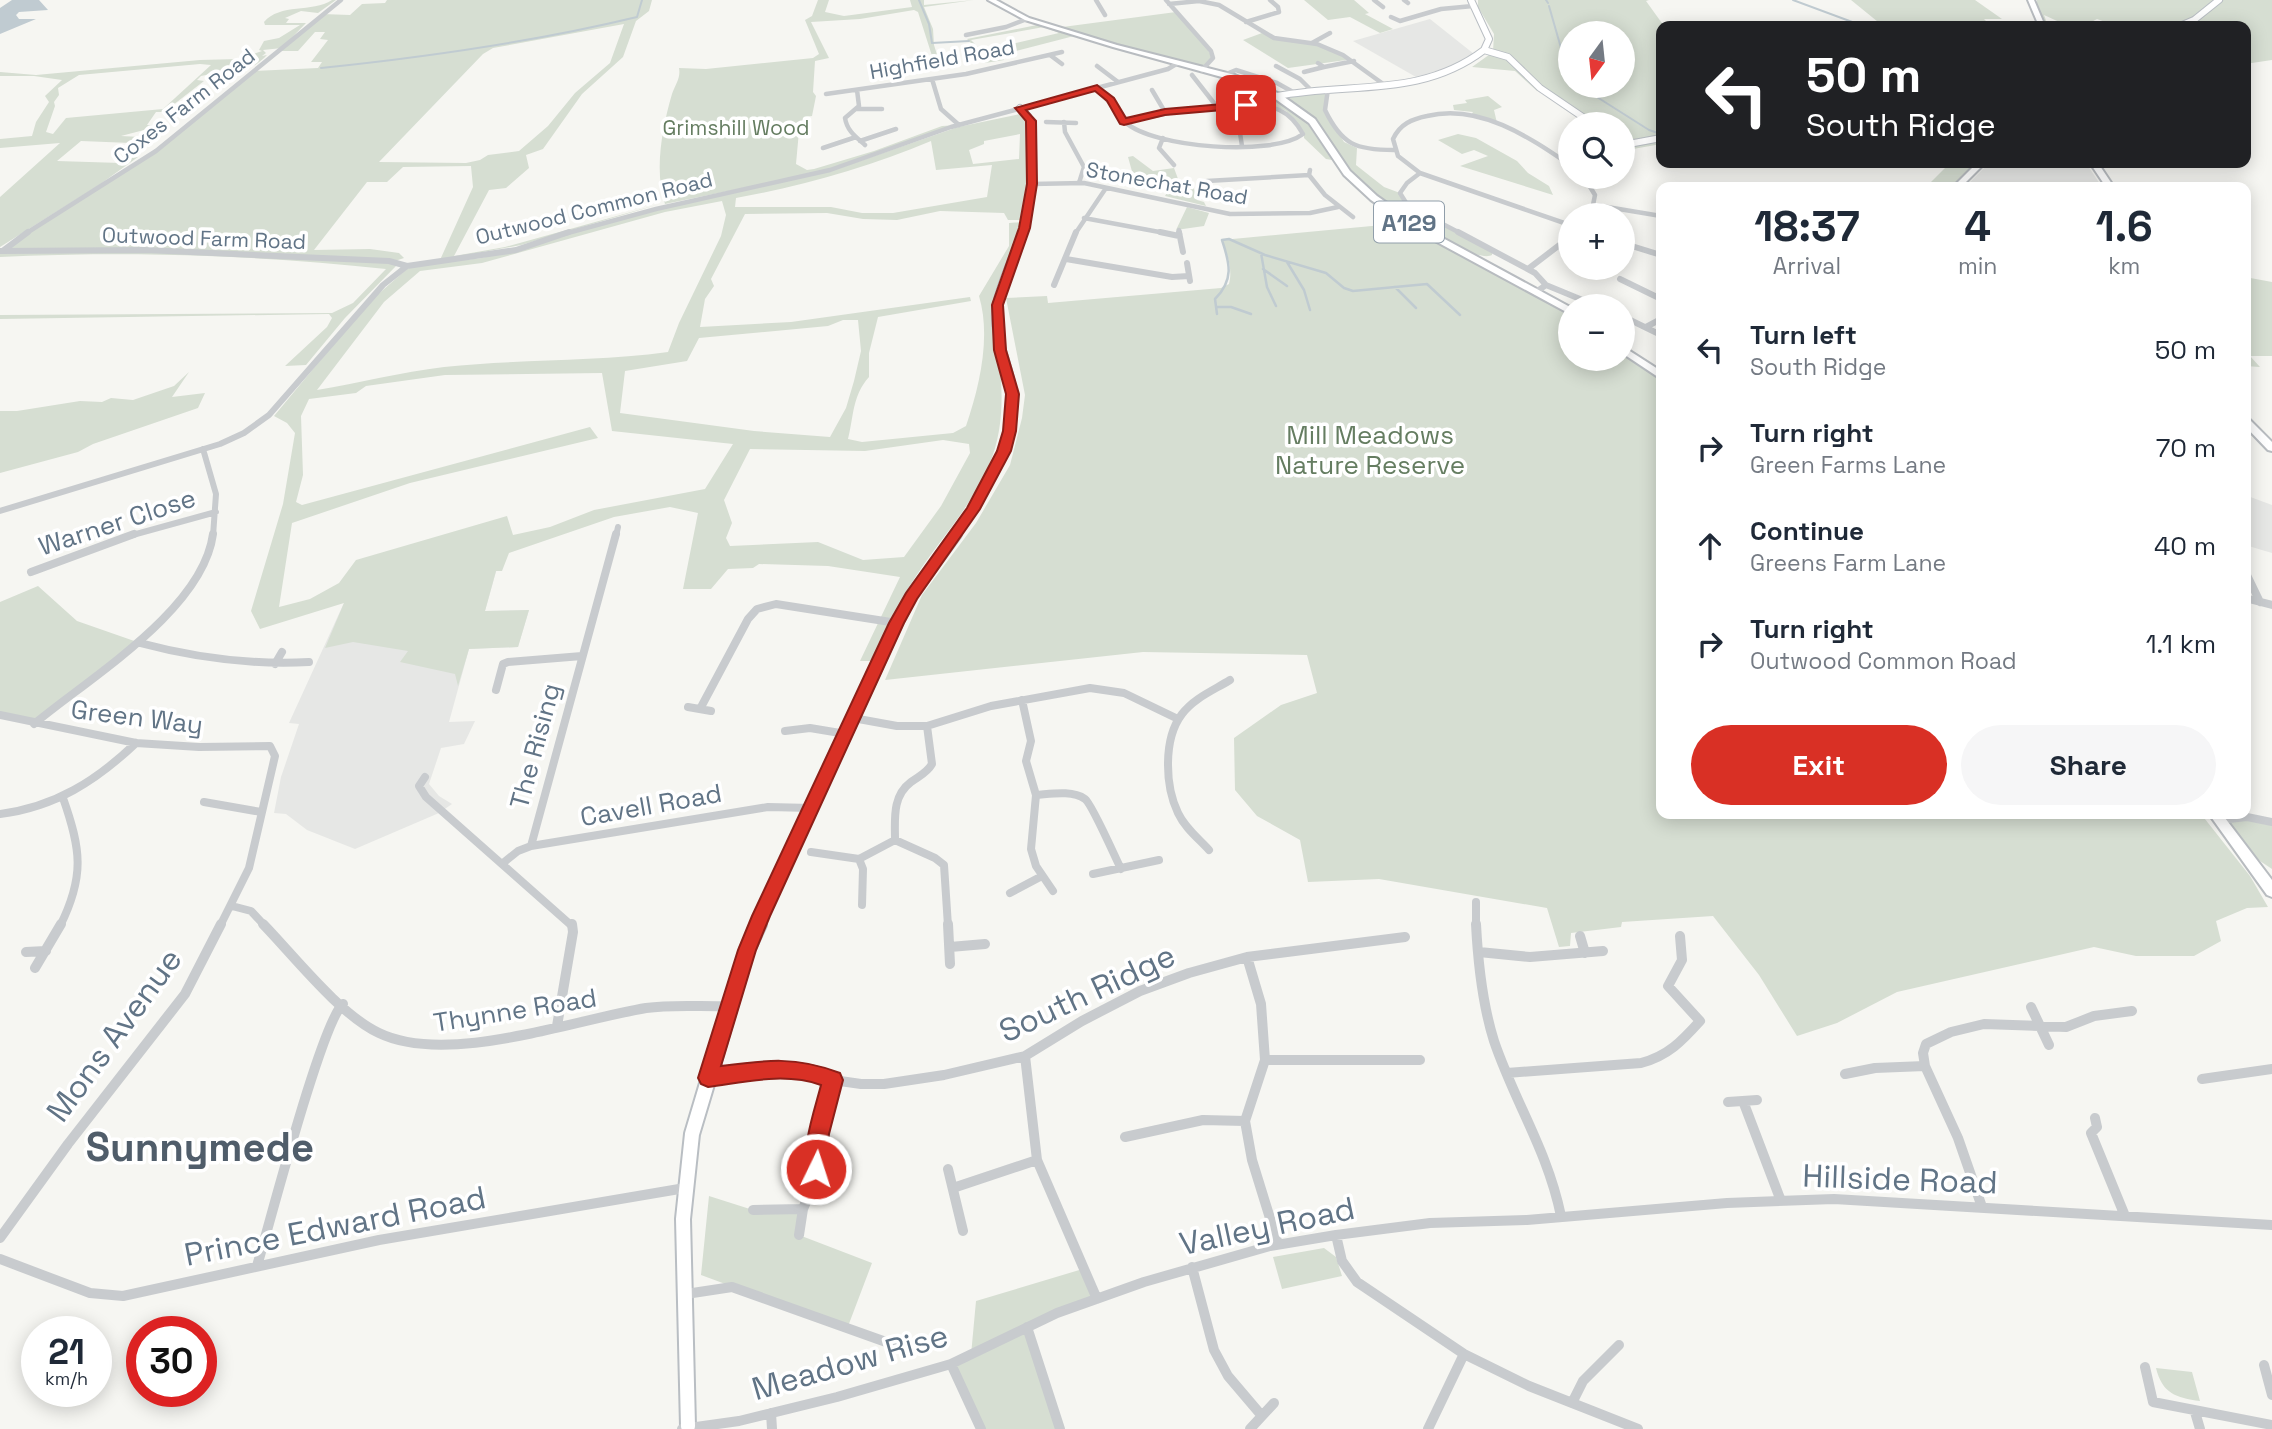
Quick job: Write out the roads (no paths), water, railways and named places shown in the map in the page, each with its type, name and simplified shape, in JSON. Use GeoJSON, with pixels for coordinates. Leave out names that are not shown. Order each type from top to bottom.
{"type":"FeatureCollection","features":[{"type":"Feature","properties":{"kind":"main road","name":"A129"},"geometry":{"type":"LineString","coordinates":[[991,0],[1027,19],[1224,75],[1278,96],[1312,121],[1347,173],[1374,198],[1413,226],[1482,264],[1542,288],[1558,301]]}},
{"type":"Feature","properties":{"kind":"main road"},"geometry":{"type":"LineString","coordinates":[[2031,0],[2040,21]]}},
{"type":"Feature","properties":{"kind":"main road"},"geometry":{"type":"LineString","coordinates":[[1961,182],[1975,168]]}},
{"type":"Feature","properties":{"kind":"main road"},"geometry":{"type":"LineString","coordinates":[[1635,358],[1656,373]]}},
{"type":"Feature","properties":{"kind":"main road"},"geometry":{"type":"LineString","coordinates":[[2251,426],[2272,448]]}},
{"type":"Feature","properties":{"kind":"main road"},"geometry":{"type":"LineString","coordinates":[[2220,819],[2272,891]]}},
{"type":"Feature","properties":{"kind":"main road"},"geometry":{"type":"LineString","coordinates":[[2245,851],[2272,876]]}},
{"type":"Feature","properties":{"kind":"street","name":"Coxes Farm Road"},"geometry":{"type":"LineString","coordinates":[[2,251],[39,224],[156,151],[341,0]]}},
{"type":"Feature","properties":{"kind":"street"},"geometry":{"type":"LineString","coordinates":[[1091,11],[1102,12],[1096,0]]}},
{"type":"Feature","properties":{"kind":"street"},"geometry":{"type":"LineString","coordinates":[[1246,22],[1279,12],[1278,7],[1270,0]]}},
{"type":"Feature","properties":{"kind":"street"},"geometry":{"type":"LineString","coordinates":[[1374,0],[1383,7]]}},
{"type":"Feature","properties":{"kind":"street"},"geometry":{"type":"LineString","coordinates":[[2192,21],[2219,0]]}},
{"type":"Feature","properties":{"kind":"street"},"geometry":{"type":"LineString","coordinates":[[1168,2],[1212,3],[1275,38],[1312,43],[1354,61],[1386,86]]}},
{"type":"Feature","properties":{"kind":"street"},"geometry":{"type":"LineString","coordinates":[[1168,2],[1213,54],[1202,70]]}},
{"type":"Feature","properties":{"kind":"street"},"geometry":{"type":"LineString","coordinates":[[1278,96],[1293,92],[1386,86],[1421,80],[1449,72],[1473,60],[1484,50],[1489,39],[1472,3],[1400,21],[1391,17]]}},
{"type":"Feature","properties":{"kind":"street"},"geometry":{"type":"LineString","coordinates":[[966,35],[1013,26],[1027,19]]}},
{"type":"Feature","properties":{"kind":"street"},"geometry":{"type":"LineString","coordinates":[[1312,43],[1329,33]]}},
{"type":"Feature","properties":{"kind":"street"},"geometry":{"type":"LineString","coordinates":[[1484,50],[1508,57],[1540,88],[1575,112]]}},
{"type":"Feature","properties":{"kind":"street","name":"Highfield Road"},"geometry":{"type":"LineString","coordinates":[[826,94],[978,72],[1062,52]]}},
{"type":"Feature","properties":{"kind":"street"},"geometry":{"type":"LineString","coordinates":[[1050,55],[1062,64]]}},
{"type":"Feature","properties":{"kind":"street"},"geometry":{"type":"LineString","coordinates":[[1304,72],[1354,61]]}},
{"type":"Feature","properties":{"kind":"street"},"geometry":{"type":"LineString","coordinates":[[1318,63],[1324,67]]}},
{"type":"Feature","properties":{"kind":"street","name":"Outwood Common Road"},"geometry":{"type":"LineString","coordinates":[[407,266],[516,250],[631,215],[830,170],[959,125],[1168,69],[1178,64]]}},
{"type":"Feature","properties":{"kind":"street"},"geometry":{"type":"LineString","coordinates":[[1097,66],[1118,82]]}},
{"type":"Feature","properties":{"kind":"street"},"geometry":{"type":"LineString","coordinates":[[1276,66],[1300,79],[1311,90]]}},
{"type":"Feature","properties":{"kind":"street"},"geometry":{"type":"LineString","coordinates":[[1224,75],[1236,70],[1277,83],[1293,92]]}},
{"type":"Feature","properties":{"kind":"street"},"geometry":{"type":"LineString","coordinates":[[1207,78],[1194,77],[1212,96],[1217,107]]}},
{"type":"Feature","properties":{"kind":"street"},"geometry":{"type":"LineString","coordinates":[[932,79],[941,109],[959,125]]}},
{"type":"Feature","properties":{"kind":"street"},"geometry":{"type":"LineString","coordinates":[[1097,88],[1111,100],[1124,122],[1142,133],[1163,138],[1242,146],[1291,144],[1302,137],[1302,131],[1284,111],[1262,104],[1165,112],[1124,122]]}},
{"type":"Feature","properties":{"kind":"street"},"geometry":{"type":"LineString","coordinates":[[1328,89],[1325,110],[1345,142],[1361,149],[1394,150]]}},
{"type":"Feature","properties":{"kind":"street"},"geometry":{"type":"LineString","coordinates":[[857,90],[857,109]]}},
{"type":"Feature","properties":{"kind":"street"},"geometry":{"type":"LineString","coordinates":[[1152,90],[1165,112]]}},
{"type":"Feature","properties":{"kind":"street"},"geometry":{"type":"LineString","coordinates":[[861,141],[845,123],[845,118],[857,109],[882,108]]}},
{"type":"Feature","properties":{"kind":"street"},"geometry":{"type":"LineString","coordinates":[[685,1428],[686,1294],[683,1219],[692,1134],[747,950],[897,623],[911,596],[973,509],[1004,451],[1013,394],[1000,350],[997,305],[1025,228],[1032,184],[1031,121],[1020,108]]}},
{"type":"Feature","properties":{"kind":"street"},"geometry":{"type":"LineString","coordinates":[[1558,156],[1510,128],[1476,116],[1453,113],[1430,114],[1408,122],[1393,135],[1394,150],[1408,166],[1420,173],[1558,221]]}},
{"type":"Feature","properties":{"kind":"street"},"geometry":{"type":"LineString","coordinates":[[1046,122],[1076,123]]}},
{"type":"Feature","properties":{"kind":"street"},"geometry":{"type":"LineString","coordinates":[[1064,122],[1065,132],[1084,167],[1079,183]]}},
{"type":"Feature","properties":{"kind":"street"},"geometry":{"type":"LineString","coordinates":[[1229,124],[1240,133],[1242,146]]}},
{"type":"Feature","properties":{"kind":"street"},"geometry":{"type":"LineString","coordinates":[[823,148],[861,141],[896,129]]}},
{"type":"Feature","properties":{"kind":"street"},"geometry":{"type":"LineString","coordinates":[[1163,138],[1159,148],[1174,165]]}},
{"type":"Feature","properties":{"kind":"street"},"geometry":{"type":"LineString","coordinates":[[1635,143],[1656,139]]}},
{"type":"Feature","properties":{"kind":"street"},"geometry":{"type":"LineString","coordinates":[[1207,181],[1310,172],[1338,207],[1353,218]]}},
{"type":"Feature","properties":{"kind":"street"},"geometry":{"type":"LineString","coordinates":[[1420,173],[1407,183],[1400,193],[1408,206],[1528,269],[1542,288],[1560,294]]}},
{"type":"Feature","properties":{"kind":"street","name":"Stonechat Road"},"geometry":{"type":"LineString","coordinates":[[1032,184],[1079,183],[1230,214],[1310,213],[1338,207]]}},
{"type":"Feature","properties":{"kind":"street"},"geometry":{"type":"LineString","coordinates":[[1054,285],[1084,218],[1106,188]]}},
{"type":"Feature","properties":{"kind":"street"},"geometry":{"type":"LineString","coordinates":[[1635,212],[1656,215]]}},
{"type":"Feature","properties":{"kind":"street"},"geometry":{"type":"LineString","coordinates":[[1084,218],[1179,233],[1182,252]]}},
{"type":"Feature","properties":{"kind":"street"},"geometry":{"type":"LineString","coordinates":[[1528,269],[1558,246]]}},
{"type":"Feature","properties":{"kind":"street"},"geometry":{"type":"LineString","coordinates":[[1635,247],[1656,254]]}},
{"type":"Feature","properties":{"kind":"street","name":"Outwood Farm Road"},"geometry":{"type":"LineString","coordinates":[[2,251],[121,249],[240,253],[389,261],[407,266]]}},
{"type":"Feature","properties":{"kind":"street"},"geometry":{"type":"LineString","coordinates":[[1482,264],[1499,256]]}},
{"type":"Feature","properties":{"kind":"street"},"geometry":{"type":"LineString","coordinates":[[1066,259],[1189,279],[1187,263]]}},
{"type":"Feature","properties":{"kind":"street"},"geometry":{"type":"LineString","coordinates":[[0,511],[203,449],[244,433],[269,415],[383,285],[407,266]]}},
{"type":"Feature","properties":{"kind":"street"},"geometry":{"type":"LineString","coordinates":[[1631,284],[1638,278]]}},
{"type":"Feature","properties":{"kind":"street"},"geometry":{"type":"LineString","coordinates":[[1622,280],[1656,296]]}},
{"type":"Feature","properties":{"kind":"street"},"geometry":{"type":"LineString","coordinates":[[1635,322],[1656,332]]}},
{"type":"Feature","properties":{"kind":"street"},"geometry":{"type":"LineString","coordinates":[[1646,327],[1656,322]]}},
{"type":"Feature","properties":{"kind":"street"},"geometry":{"type":"LineString","coordinates":[[34,724],[81,684],[140,643],[170,613],[191,585],[210,546],[216,512],[214,484],[203,449]]}},
{"type":"Feature","properties":{"kind":"street","name":"Warner Close"},"geometry":{"type":"LineString","coordinates":[[31,572],[127,536],[216,512]]}},
{"type":"Feature","properties":{"kind":"street","name":"The Rising"},"geometry":{"type":"LineString","coordinates":[[531,846],[618,527]]}},
{"type":"Feature","properties":{"kind":"street"},"geometry":{"type":"LineString","coordinates":[[2251,583],[2260,602]]}},
{"type":"Feature","properties":{"kind":"street"},"geometry":{"type":"LineString","coordinates":[[2251,600],[2272,605]]}},
{"type":"Feature","properties":{"kind":"street"},"geometry":{"type":"LineString","coordinates":[[700,709],[744,624],[757,609],[775,604],[897,623]]}},
{"type":"Feature","properties":{"kind":"street"},"geometry":{"type":"LineString","coordinates":[[140,643],[205,660],[275,664],[309,662]]}},
{"type":"Feature","properties":{"kind":"street"},"geometry":{"type":"LineString","coordinates":[[275,664],[282,652]]}},
{"type":"Feature","properties":{"kind":"street","name":"The Rising"},"geometry":{"type":"LineString","coordinates":[[496,690],[503,664],[508,662],[582,656]]}},
{"type":"Feature","properties":{"kind":"street"},"geometry":{"type":"LineString","coordinates":[[1209,850],[1181,820],[1173,794],[1169,761],[1178,719],[1200,699],[1230,680]]}},
{"type":"Feature","properties":{"kind":"street"},"geometry":{"type":"LineString","coordinates":[[853,718],[897,726],[927,726],[980,709],[1090,688],[1124,693],[1178,719]]}},
{"type":"Feature","properties":{"kind":"street"},"geometry":{"type":"LineString","coordinates":[[1022,701],[1031,730],[1026,761],[1036,795],[1031,849],[1042,876],[1053,891]]}},
{"type":"Feature","properties":{"kind":"street"},"geometry":{"type":"LineString","coordinates":[[688,707],[711,711]]}},
{"type":"Feature","properties":{"kind":"street","name":"Green Way"},"geometry":{"type":"LineString","coordinates":[[0,715],[136,743],[199,747],[270,746]]}},
{"type":"Feature","properties":{"kind":"street"},"geometry":{"type":"LineString","coordinates":[[895,840],[895,800],[901,789],[924,774],[932,764],[927,726]]}},
{"type":"Feature","properties":{"kind":"street"},"geometry":{"type":"LineString","coordinates":[[785,732],[810,728],[846,734]]}},
{"type":"Feature","properties":{"kind":"street"},"geometry":{"type":"LineString","coordinates":[[0,814],[26,811],[63,798],[96,779],[136,743]]}},
{"type":"Feature","properties":{"kind":"street","name":"Mons Avenue"},"geometry":{"type":"LineString","coordinates":[[0,1238],[60,1154],[185,994],[232,906],[253,856],[275,756],[270,746]]}},
{"type":"Feature","properties":{"kind":"street"},"geometry":{"type":"LineString","coordinates":[[425,777],[419,791],[572,924],[573,932],[557,1026]]}},
{"type":"Feature","properties":{"kind":"street"},"geometry":{"type":"LineString","coordinates":[[1036,795],[1066,793],[1085,799],[1094,811],[1099,827],[1121,869]]}},
{"type":"Feature","properties":{"kind":"street"},"geometry":{"type":"LineString","coordinates":[[35,968],[62,923],[79,868],[79,851],[63,798]]}},
{"type":"Feature","properties":{"kind":"street"},"geometry":{"type":"LineString","coordinates":[[204,802],[261,813]]}},
{"type":"Feature","properties":{"kind":"street","name":"Cavell Road"},"geometry":{"type":"LineString","coordinates":[[503,863],[518,851],[531,846],[768,807],[812,808]]}},
{"type":"Feature","properties":{"kind":"street"},"geometry":{"type":"LineString","coordinates":[[2251,818],[2272,822]]}},
{"type":"Feature","properties":{"kind":"street"},"geometry":{"type":"LineString","coordinates":[[811,852],[859,859],[895,840]]}},
{"type":"Feature","properties":{"kind":"street"},"geometry":{"type":"LineString","coordinates":[[895,840],[911,850],[937,857],[944,865],[950,964]]}},
{"type":"Feature","properties":{"kind":"street"},"geometry":{"type":"LineString","coordinates":[[859,859],[863,869],[862,905]]}},
{"type":"Feature","properties":{"kind":"street"},"geometry":{"type":"LineString","coordinates":[[1093,874],[1160,860]]}},
{"type":"Feature","properties":{"kind":"street"},"geometry":{"type":"LineString","coordinates":[[1010,893],[1042,876]]}},
{"type":"Feature","properties":{"kind":"street"},"geometry":{"type":"LineString","coordinates":[[1476,902],[1479,952],[1494,1037],[1507,1073],[1547,1160],[1561,1216]]}},
{"type":"Feature","properties":{"kind":"street","name":"Thynne Road"},"geometry":{"type":"LineString","coordinates":[[232,906],[251,911],[343,1004],[379,1034],[399,1042],[422,1045],[460,1043],[648,1008],[731,1006]]}},
{"type":"Feature","properties":{"kind":"street"},"geometry":{"type":"LineString","coordinates":[[1580,936],[1585,953]]}},
{"type":"Feature","properties":{"kind":"street"},"geometry":{"type":"LineString","coordinates":[[1507,1073],[1641,1063],[1660,1059],[1674,1050],[1700,1021],[1668,986],[1682,960],[1680,936]]}},
{"type":"Feature","properties":{"kind":"street","name":"South Ridge"},"geometry":{"type":"LineString","coordinates":[[708,1078],[774,1068],[807,1071],[833,1080],[884,1084],[944,1075],[1025,1056],[1082,1021],[1140,991],[1189,973],[1247,957],[1405,937]]}},
{"type":"Feature","properties":{"kind":"street"},"geometry":{"type":"LineString","coordinates":[[950,947],[985,943]]}},
{"type":"Feature","properties":{"kind":"street"},"geometry":{"type":"LineString","coordinates":[[26,952],[46,951]]}},
{"type":"Feature","properties":{"kind":"street"},"geometry":{"type":"LineString","coordinates":[[1479,952],[1530,957],[1603,951]]}},
{"type":"Feature","properties":{"kind":"street"},"geometry":{"type":"LineString","coordinates":[[1247,957],[1261,1004],[1265,1060],[1245,1121],[1252,1160],[1278,1244]]}},
{"type":"Feature","properties":{"kind":"street"},"geometry":{"type":"LineString","coordinates":[[257,1266],[323,1045],[337,1009],[343,1004]]}},
{"type":"Feature","properties":{"kind":"street"},"geometry":{"type":"LineString","coordinates":[[2031,1007],[2049,1045]]}},
{"type":"Feature","properties":{"kind":"street"},"geometry":{"type":"LineString","coordinates":[[1982,1207],[1958,1138],[1925,1066],[1923,1053],[1926,1044],[1939,1037],[1984,1024],[2066,1027],[2094,1016],[2132,1011]]}},
{"type":"Feature","properties":{"kind":"street"},"geometry":{"type":"LineString","coordinates":[[1025,1056],[1037,1160],[1097,1298]]}},
{"type":"Feature","properties":{"kind":"street"},"geometry":{"type":"LineString","coordinates":[[1265,1060],[1420,1060]]}},
{"type":"Feature","properties":{"kind":"street"},"geometry":{"type":"LineString","coordinates":[[1845,1074],[1875,1068],[1925,1066]]}},
{"type":"Feature","properties":{"kind":"street"},"geometry":{"type":"LineString","coordinates":[[2202,1079],[2272,1069]]}},
{"type":"Feature","properties":{"kind":"street"},"geometry":{"type":"LineString","coordinates":[[799,1235],[803,1209],[814,1182],[819,1134],[833,1080]]}},
{"type":"Feature","properties":{"kind":"street"},"geometry":{"type":"LineString","coordinates":[[1728,1102],[1757,1100]]}},
{"type":"Feature","properties":{"kind":"street"},"geometry":{"type":"LineString","coordinates":[[1743,1101],[1782,1201]]}},
{"type":"Feature","properties":{"kind":"street"},"geometry":{"type":"LineString","coordinates":[[2095,1118],[2097,1127],[2091,1133],[2125,1216]]}},
{"type":"Feature","properties":{"kind":"street"},"geometry":{"type":"LineString","coordinates":[[1125,1137],[1203,1120],[1245,1121]]}},
{"type":"Feature","properties":{"kind":"street"},"geometry":{"type":"LineString","coordinates":[[953,1188],[1037,1160]]}},
{"type":"Feature","properties":{"kind":"street"},"geometry":{"type":"LineString","coordinates":[[948,1169],[963,1231]]}},
{"type":"Feature","properties":{"kind":"street","name":"Prince Edward Road"},"geometry":{"type":"LineString","coordinates":[[0,1259],[90,1293],[109,1296],[139,1293],[431,1230],[685,1188]]}},
{"type":"Feature","properties":{"kind":"street","name":"Hillside Road"},"geometry":{"type":"LineString","coordinates":[[1527,1220],[1782,1201],[1847,1199],[2272,1225]]}},
{"type":"Feature","properties":{"kind":"street"},"geometry":{"type":"LineString","coordinates":[[753,1210],[803,1209]]}},
{"type":"Feature","properties":{"kind":"street","name":"Valley Road"},"geometry":{"type":"LineString","coordinates":[[1027,1327],[1097,1298],[1192,1267],[1278,1244],[1430,1223],[1527,1220]]}},
{"type":"Feature","properties":{"kind":"street"},"geometry":{"type":"LineString","coordinates":[[1336,1235],[1342,1261],[1357,1282],[1464,1354],[1572,1404],[1638,1429]]}},
{"type":"Feature","properties":{"kind":"street"},"geometry":{"type":"LineString","coordinates":[[1192,1267],[1214,1350],[1228,1376],[1262,1416]]}},
{"type":"Feature","properties":{"kind":"street"},"geometry":{"type":"LineString","coordinates":[[686,1294],[732,1287],[900,1347]]}},
{"type":"Feature","properties":{"kind":"street"},"geometry":{"type":"LineString","coordinates":[[1027,1327],[1060,1429]]}},
{"type":"Feature","properties":{"kind":"street","name":"Meadow Rise"},"geometry":{"type":"LineString","coordinates":[[685,1428],[712,1427],[771,1413],[951,1364],[1027,1327]]}},
{"type":"Feature","properties":{"kind":"street"},"geometry":{"type":"LineString","coordinates":[[1572,1404],[1583,1381],[1619,1345]]}},
{"type":"Feature","properties":{"kind":"street"},"geometry":{"type":"LineString","coordinates":[[1429,1429],[1464,1354]]}},
{"type":"Feature","properties":{"kind":"street"},"geometry":{"type":"LineString","coordinates":[[951,1364],[981,1429]]}},
{"type":"Feature","properties":{"kind":"street"},"geometry":{"type":"LineString","coordinates":[[2264,1365],[2272,1395]]}},
{"type":"Feature","properties":{"kind":"street"},"geometry":{"type":"LineString","coordinates":[[2145,1367],[2153,1402],[2272,1425]]}},
{"type":"Feature","properties":{"kind":"street"},"geometry":{"type":"LineString","coordinates":[[1250,1429],[1274,1403]]}},
{"type":"Feature","properties":{"kind":"street"},"geometry":{"type":"LineString","coordinates":[[2195,1412],[2200,1429]]}},
{"type":"Feature","properties":{"kind":"street"},"geometry":{"type":"LineString","coordinates":[[771,1413],[772,1429]]}},
{"type":"Feature","properties":{"kind":"waterway"},"geometry":{"type":"LineString","coordinates":[[321,68],[480,48],[598,26],[637,17],[642,0]]}},
{"type":"Feature","properties":{"kind":"waterway"},"geometry":{"type":"LineString","coordinates":[[919,0],[929,24],[932,43],[969,41]]}},
{"type":"Feature","properties":{"kind":"waterway"},"geometry":{"type":"LineString","coordinates":[[1793,0],[1850,21]]}},
{"type":"Feature","properties":{"kind":"waterway"},"geometry":{"type":"LineString","coordinates":[[1549,6],[1558,38]]}},
{"type":"Feature","properties":{"kind":"waterway"},"geometry":{"type":"LineString","coordinates":[[1598,98],[1656,132]]}},
{"type":"Feature","properties":{"kind":"waterway"},"geometry":{"type":"LineString","coordinates":[[1164,183],[1179,190]]}},
{"type":"Feature","properties":{"kind":"waterway"},"geometry":{"type":"LineString","coordinates":[[1216,307],[1215,299],[1225,285],[1229,271],[1222,240],[1229,239],[1261,253]]}},
{"type":"Feature","properties":{"kind":"waterway"},"geometry":{"type":"LineString","coordinates":[[1261,253],[1326,273],[1344,288],[1353,291],[1395,287]]}},
{"type":"Feature","properties":{"kind":"waterway"},"geometry":{"type":"LineString","coordinates":[[1261,253],[1264,270]]}},
{"type":"Feature","properties":{"kind":"waterway"},"geometry":{"type":"LineString","coordinates":[[1287,262],[1304,290],[1310,310]]}},
{"type":"Feature","properties":{"kind":"waterway"},"geometry":{"type":"LineString","coordinates":[[1264,270],[1287,286]]}},
{"type":"Feature","properties":{"kind":"waterway"},"geometry":{"type":"LineString","coordinates":[[1264,270],[1267,287],[1276,306]]}},
{"type":"Feature","properties":{"kind":"waterway"},"geometry":{"type":"LineString","coordinates":[[1395,287],[1427,284],[1460,315]]}},
{"type":"Feature","properties":{"kind":"waterway"},"geometry":{"type":"LineString","coordinates":[[1395,287],[1416,308]]}},
{"type":"Feature","properties":{"kind":"waterway"},"geometry":{"type":"LineString","coordinates":[[1216,307],[1231,307],[1251,314]]}},
{"type":"Feature","properties":{"kind":"waterway"},"geometry":{"type":"LineString","coordinates":[[1216,307],[1217,314]]}},
{"type":"Feature","properties":{"kind":"district","name":"Sunnymede"},"geometry":{"type":"Point","coordinates":[200,1147]}},
{"type":"Feature","properties":{"kind":"park label","name":"Grimshill Wood"},"geometry":{"type":"Point","coordinates":[736,127]}},
{"type":"Feature","properties":{"kind":"park label","name":"Mill Meadows Nature Reserve"},"geometry":{"type":"Point","coordinates":[1370,450]}}]}
